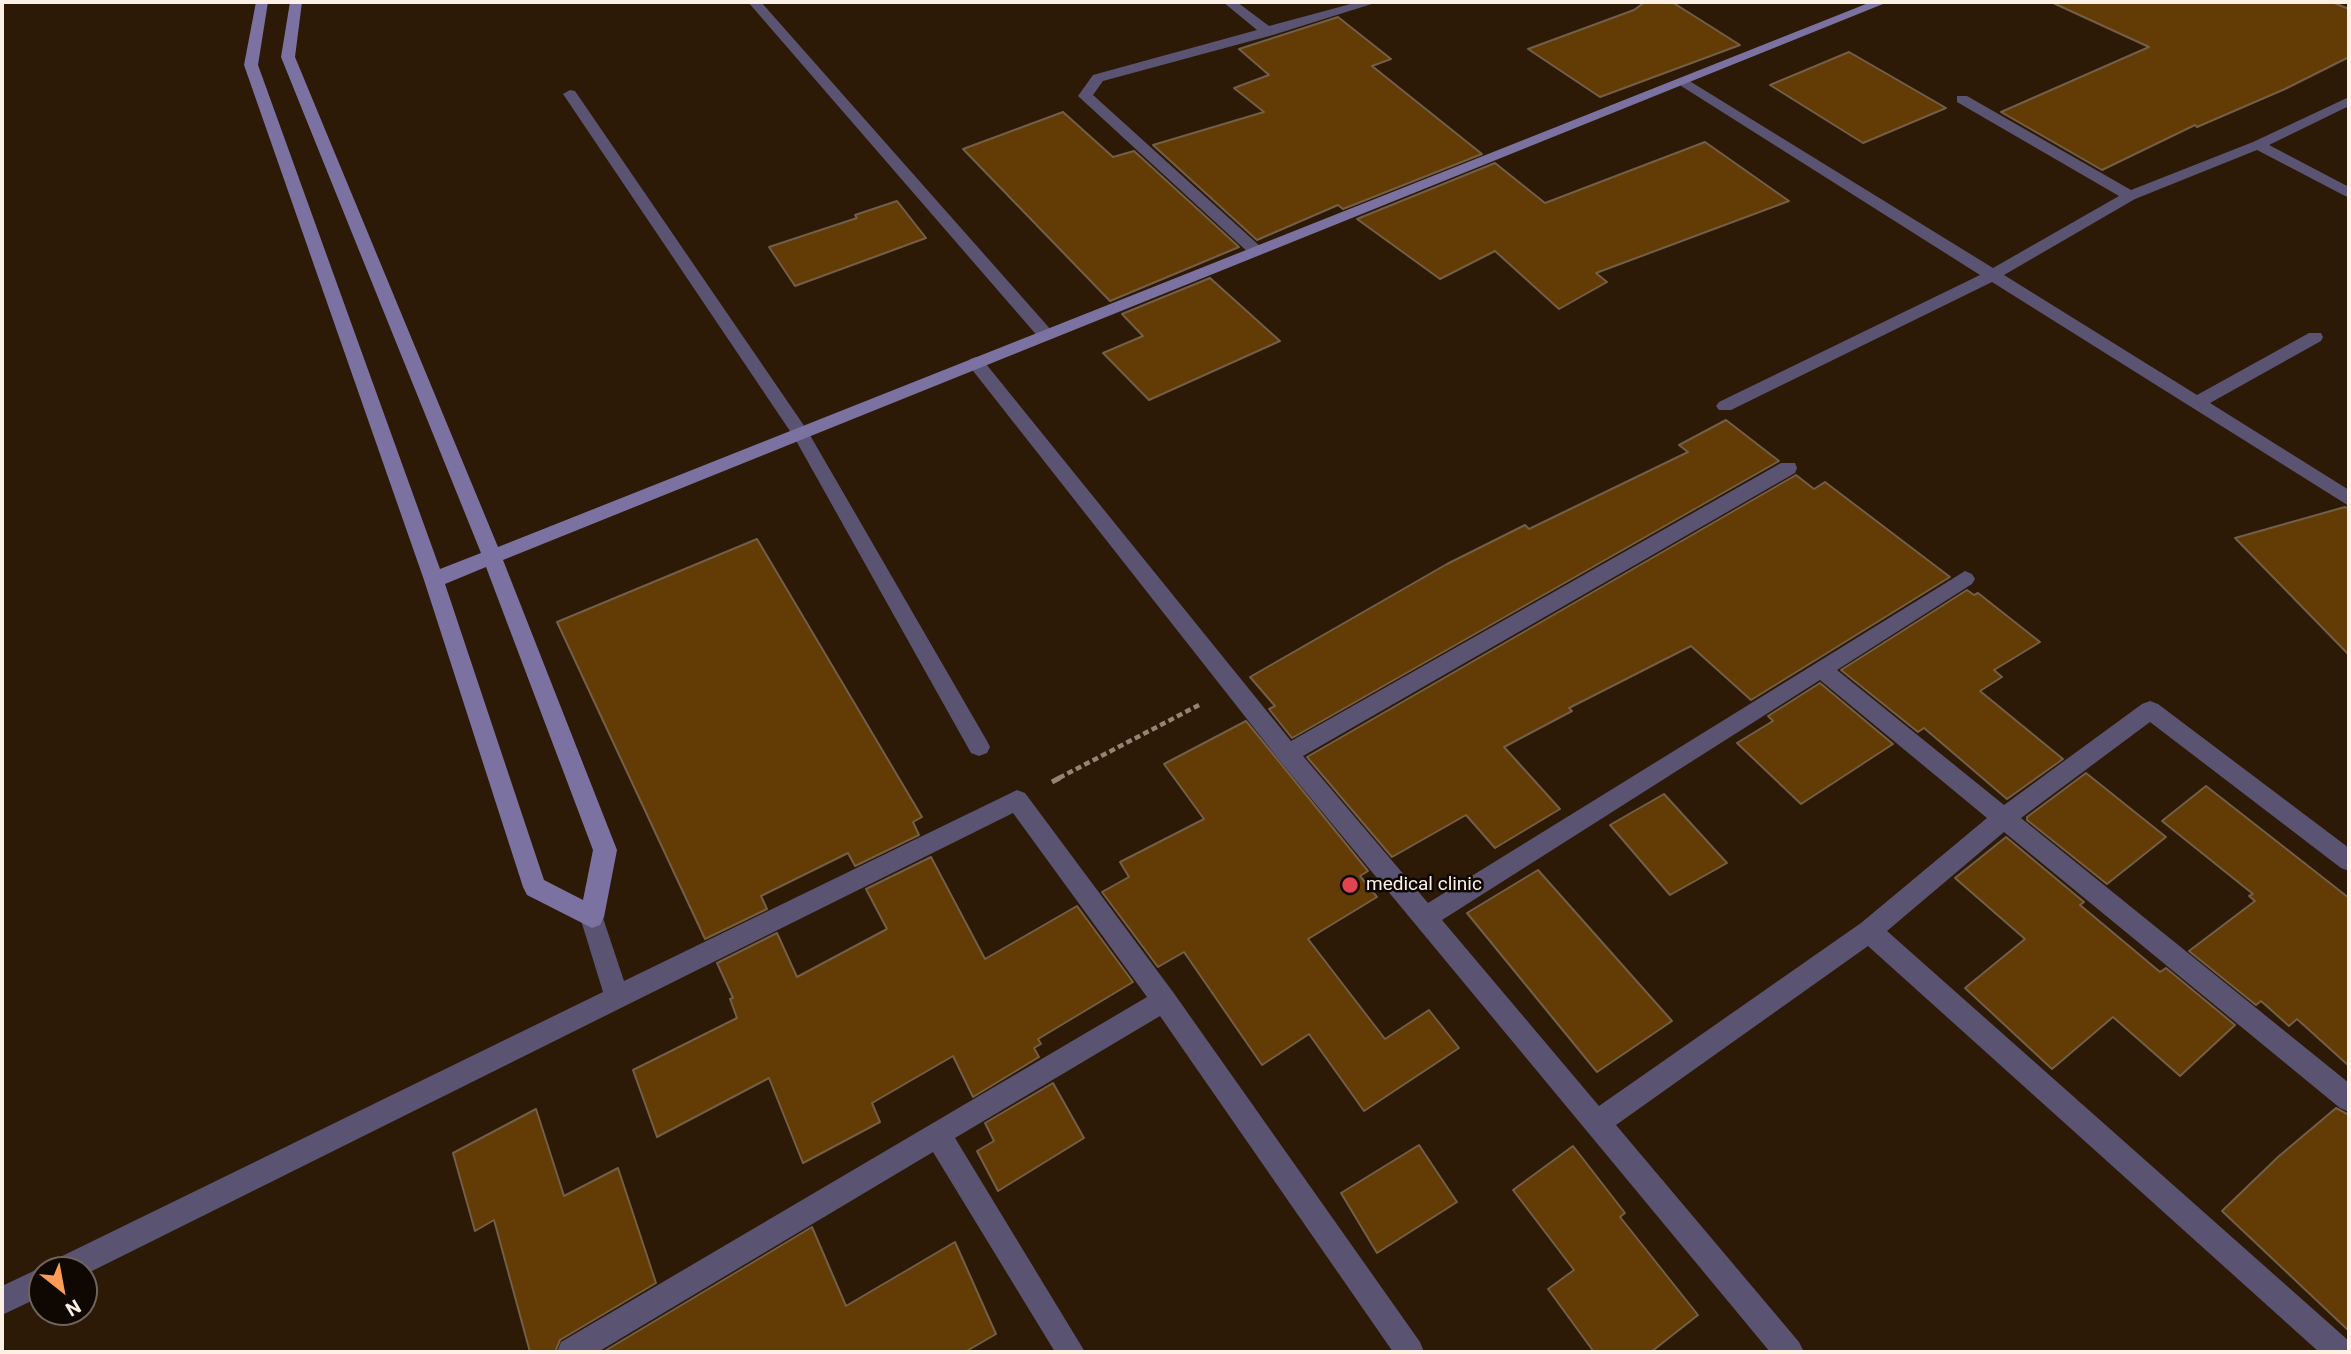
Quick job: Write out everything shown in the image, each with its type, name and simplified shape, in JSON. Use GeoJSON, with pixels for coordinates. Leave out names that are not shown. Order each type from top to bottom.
{"type":"FeatureCollection","features":[{"type":"Feature","properties":{"kind":"street"},"geometry":{"type":"LineString","coordinates":[[262,2],[251,65],[434,580],[535,887],[592,917]]}},
{"type":"Feature","properties":{"kind":"street"},"geometry":{"type":"LineString","coordinates":[[296,2],[288,57],[492,557],[605,850],[592,917],[617,996]]}},
{"type":"Feature","properties":{"kind":"street"},"geometry":{"type":"LineString","coordinates":[[754,2],[1046,335]]}},
{"type":"Feature","properties":{"kind":"street"},"geometry":{"type":"LineString","coordinates":[[1229,2],[1268,32]]}},
{"type":"Feature","properties":{"kind":"street"},"geometry":{"type":"LineString","coordinates":[[1256,251],[1085,96],[1098,78],[1372,2]]}},
{"type":"Feature","properties":{"kind":"street"},"geometry":{"type":"LineString","coordinates":[[434,580],[1882,2]]}},
{"type":"Feature","properties":{"kind":"street"},"geometry":{"type":"LineString","coordinates":[[1683,81],[2349,499]]}},
{"type":"Feature","properties":{"kind":"street"},"geometry":{"type":"LineString","coordinates":[[570,94],[801,434],[979,747]]}},
{"type":"Feature","properties":{"kind":"street"},"geometry":{"type":"LineString","coordinates":[[1962,99],[2130,196]]}},
{"type":"Feature","properties":{"kind":"street"},"geometry":{"type":"LineString","coordinates":[[1726,406],[1993,275],[2130,196],[2258,145],[2349,101]]}},
{"type":"Feature","properties":{"kind":"street"},"geometry":{"type":"LineString","coordinates":[[2258,145],[2349,193]]}},
{"type":"Feature","properties":{"kind":"street"},"geometry":{"type":"LineString","coordinates":[[2196,403],[2315,337]]}},
{"type":"Feature","properties":{"kind":"street"},"geometry":{"type":"LineString","coordinates":[[976,363],[1288,754],[1789,1352]]}},
{"type":"Feature","properties":{"kind":"street"},"geometry":{"type":"LineString","coordinates":[[1288,754],[1788,468]]}},
{"type":"Feature","properties":{"kind":"street"},"geometry":{"type":"LineString","coordinates":[[1425,918],[1965,579]]}},
{"type":"Feature","properties":{"kind":"street"},"geometry":{"type":"LineString","coordinates":[[1821,669],[2349,1099]]}},
{"type":"Feature","properties":{"kind":"street"},"geometry":{"type":"LineString","coordinates":[[1597,1123],[1868,930],[2004,818],[2150,710],[2349,862]]}},
{"type":"Feature","properties":{"kind":"street"},"geometry":{"type":"LineString","coordinates":[[92,1256],[1017,800],[1164,1000],[1410,1352]]}},
{"type":"Feature","properties":{"kind":"street"},"geometry":{"type":"LineString","coordinates":[[1868,930],[2326,1348]]}},
{"type":"Feature","properties":{"kind":"street"},"geometry":{"type":"LineString","coordinates":[[571,1352],[1164,1000]]}},
{"type":"Feature","properties":{"kind":"street"},"geometry":{"type":"LineString","coordinates":[[938,1135],[1064,1350]]}},
{"type":"Feature","properties":{"kind":"street"},"geometry":{"type":"LineString","coordinates":[[2,1301],[28,1288]]}},
{"type":"Feature","properties":{"kind":"path"},"geometry":{"type":"LineString","coordinates":[[1017,800],[1234,686]]}},
{"type":"Feature","properties":{"kind":"building"},"geometry":{"type":"Polygon","coordinates":[[[1645,2],[1672,2],[1740,45],[1600,97],[1528,49],[1634,10],[1645,2]]]}},
{"type":"Feature","properties":{"kind":"building"},"geometry":{"type":"Polygon","coordinates":[[[2051,2],[2332,2],[2349,9],[2349,57],[2285,89],[2197,127],[2195,125],[2102,170],[2001,112],[2149,47],[2051,2]]]}},
{"type":"Feature","properties":{"kind":"building"},"geometry":{"type":"Polygon","coordinates":[[[1338,17],[1391,59],[1372,66],[1482,154],[1343,209],[1338,205],[1257,240],[1153,145],[1264,112],[1234,88],[1269,75],[1239,49],[1338,17]]]}},
{"type":"Feature","properties":{"kind":"building"},"geometry":{"type":"Polygon","coordinates":[[[1849,52],[1946,108],[1863,143],[1770,85],[1849,52]]]}},
{"type":"Feature","properties":{"kind":"building"},"geometry":{"type":"Polygon","coordinates":[[[1063,112],[1113,157],[1134,151],[1239,247],[1110,301],[963,149],[1063,112]]]}},
{"type":"Feature","properties":{"kind":"building"},"geometry":{"type":"Polygon","coordinates":[[[1705,142],[1789,201],[1596,273],[1607,282],[1559,309],[1495,251],[1440,279],[1357,219],[1495,163],[1545,203],[1705,142]]]}},
{"type":"Feature","properties":{"kind":"building"},"geometry":{"type":"Polygon","coordinates":[[[897,201],[926,238],[795,286],[769,247],[857,218],[855,215],[897,201]]]}},
{"type":"Feature","properties":{"kind":"building"},"geometry":{"type":"Polygon","coordinates":[[[1210,278],[1280,341],[1149,400],[1103,353],[1143,336],[1122,314],[1210,278]]]}},
{"type":"Feature","properties":{"kind":"building"},"geometry":{"type":"Polygon","coordinates":[[[1726,420],[1779,461],[1292,738],[1269,709],[1275,706],[1250,677],[1447,564],[1525,525],[1529,529],[1688,452],[1679,445],[1726,420]]]}},
{"type":"Feature","properties":{"kind":"building"},"geometry":{"type":"Polygon","coordinates":[[[1796,475],[1814,489],[1825,482],[1950,577],[1751,700],[1691,646],[1569,708],[1572,711],[1504,747],[1560,809],[1495,848],[1466,815],[1392,857],[1307,757],[1796,475]]]}},
{"type":"Feature","properties":{"kind":"building"},"geometry":{"type":"Polygon","coordinates":[[[2345,507],[2349,509],[2349,655],[2235,538],[2345,507]]]}},
{"type":"Feature","properties":{"kind":"building"},"geometry":{"type":"Polygon","coordinates":[[[757,539],[922,817],[913,822],[919,835],[855,866],[848,853],[761,896],[767,909],[705,939],[557,622],[757,539]]]}},
{"type":"Feature","properties":{"kind":"building"},"geometry":{"type":"Polygon","coordinates":[[[1967,590],[1974,595],[1978,593],[2040,642],[1994,670],[2002,677],[1980,691],[2063,759],[2007,799],[1924,728],[1918,732],[1841,670],[1967,590]]]}},
{"type":"Feature","properties":{"kind":"building"},"geometry":{"type":"Polygon","coordinates":[[[1820,683],[1893,744],[1801,804],[1737,743],[1773,721],[1768,716],[1820,683]]]}},
{"type":"Feature","properties":{"kind":"building"},"geometry":{"type":"Polygon","coordinates":[[[1246,721],[1368,871],[1360,876],[1377,897],[1308,939],[1385,1039],[1429,1010],[1459,1048],[1364,1111],[1309,1034],[1262,1065],[1184,952],[1158,967],[1102,892],[1129,877],[1120,862],[1204,819],[1164,764],[1246,721]]]}},
{"type":"Feature","properties":{"kind":"building"},"geometry":{"type":"Polygon","coordinates":[[[2086,773],[2166,837],[2107,884],[2027,820],[2027,817],[2086,773]]]}},
{"type":"Feature","properties":{"kind":"building"},"geometry":{"type":"Polygon","coordinates":[[[2206,786],[2349,898],[2349,1066],[2297,1019],[2289,1026],[2261,1001],[2256,1005],[2189,951],[2255,901],[2249,896],[2253,894],[2162,821],[2206,786]]]}},
{"type":"Feature","properties":{"kind":"building"},"geometry":{"type":"Polygon","coordinates":[[[1664,794],[1727,863],[1670,895],[1610,825],[1664,794]]]}},
{"type":"Feature","properties":{"kind":"building"},"geometry":{"type":"Polygon","coordinates":[[[2006,837],[2084,902],[2080,905],[2160,972],[2166,968],[2235,1025],[2180,1076],[2113,1017],[2052,1069],[1965,988],[2025,939],[1955,878],[2006,837]]]}},
{"type":"Feature","properties":{"kind":"building"},"geometry":{"type":"Polygon","coordinates":[[[931,857],[985,959],[1077,906],[1133,982],[1038,1039],[1041,1044],[1034,1048],[1039,1057],[973,1097],[953,1056],[872,1103],[880,1122],[803,1163],[769,1078],[657,1137],[633,1070],[737,1018],[730,999],[733,998],[717,963],[777,933],[797,977],[887,929],[866,889],[931,857]]]}},
{"type":"Feature","properties":{"kind":"building"},"geometry":{"type":"Polygon","coordinates":[[[1538,870],[1672,1021],[1597,1072],[1467,913],[1538,870]]]}},
{"type":"Feature","properties":{"kind":"building"},"geometry":{"type":"Polygon","coordinates":[[[1053,1083],[1084,1138],[998,1191],[977,1151],[994,1141],[985,1123],[1053,1083]]]}},
{"type":"Feature","properties":{"kind":"building"},"geometry":{"type":"Polygon","coordinates":[[[2336,1108],[2349,1115],[2349,1331],[2222,1211],[2278,1157],[2336,1108]]]}},
{"type":"Feature","properties":{"kind":"building"},"geometry":{"type":"Polygon","coordinates":[[[536,1109],[564,1196],[618,1168],[656,1283],[560,1340],[555,1352],[530,1352],[494,1220],[475,1231],[453,1153],[536,1109]]]}},
{"type":"Feature","properties":{"kind":"building"},"geometry":{"type":"Polygon","coordinates":[[[1419,1145],[1457,1202],[1377,1253],[1341,1193],[1419,1145]]]}},
{"type":"Feature","properties":{"kind":"building"},"geometry":{"type":"Polygon","coordinates":[[[1573,1146],[1625,1213],[1620,1217],[1698,1315],[1651,1352],[1594,1352],[1548,1289],[1574,1270],[1513,1190],[1573,1146]]]}},
{"type":"Feature","properties":{"kind":"building"},"geometry":{"type":"Polygon","coordinates":[[[812,1227],[846,1306],[955,1242],[996,1334],[965,1352],[603,1352],[812,1227]]]}},
{"type":"Feature","properties":{"kind":"place","name":"medical clinic"},"geometry":{"type":"Point","coordinates":[1350,885]}}]}
